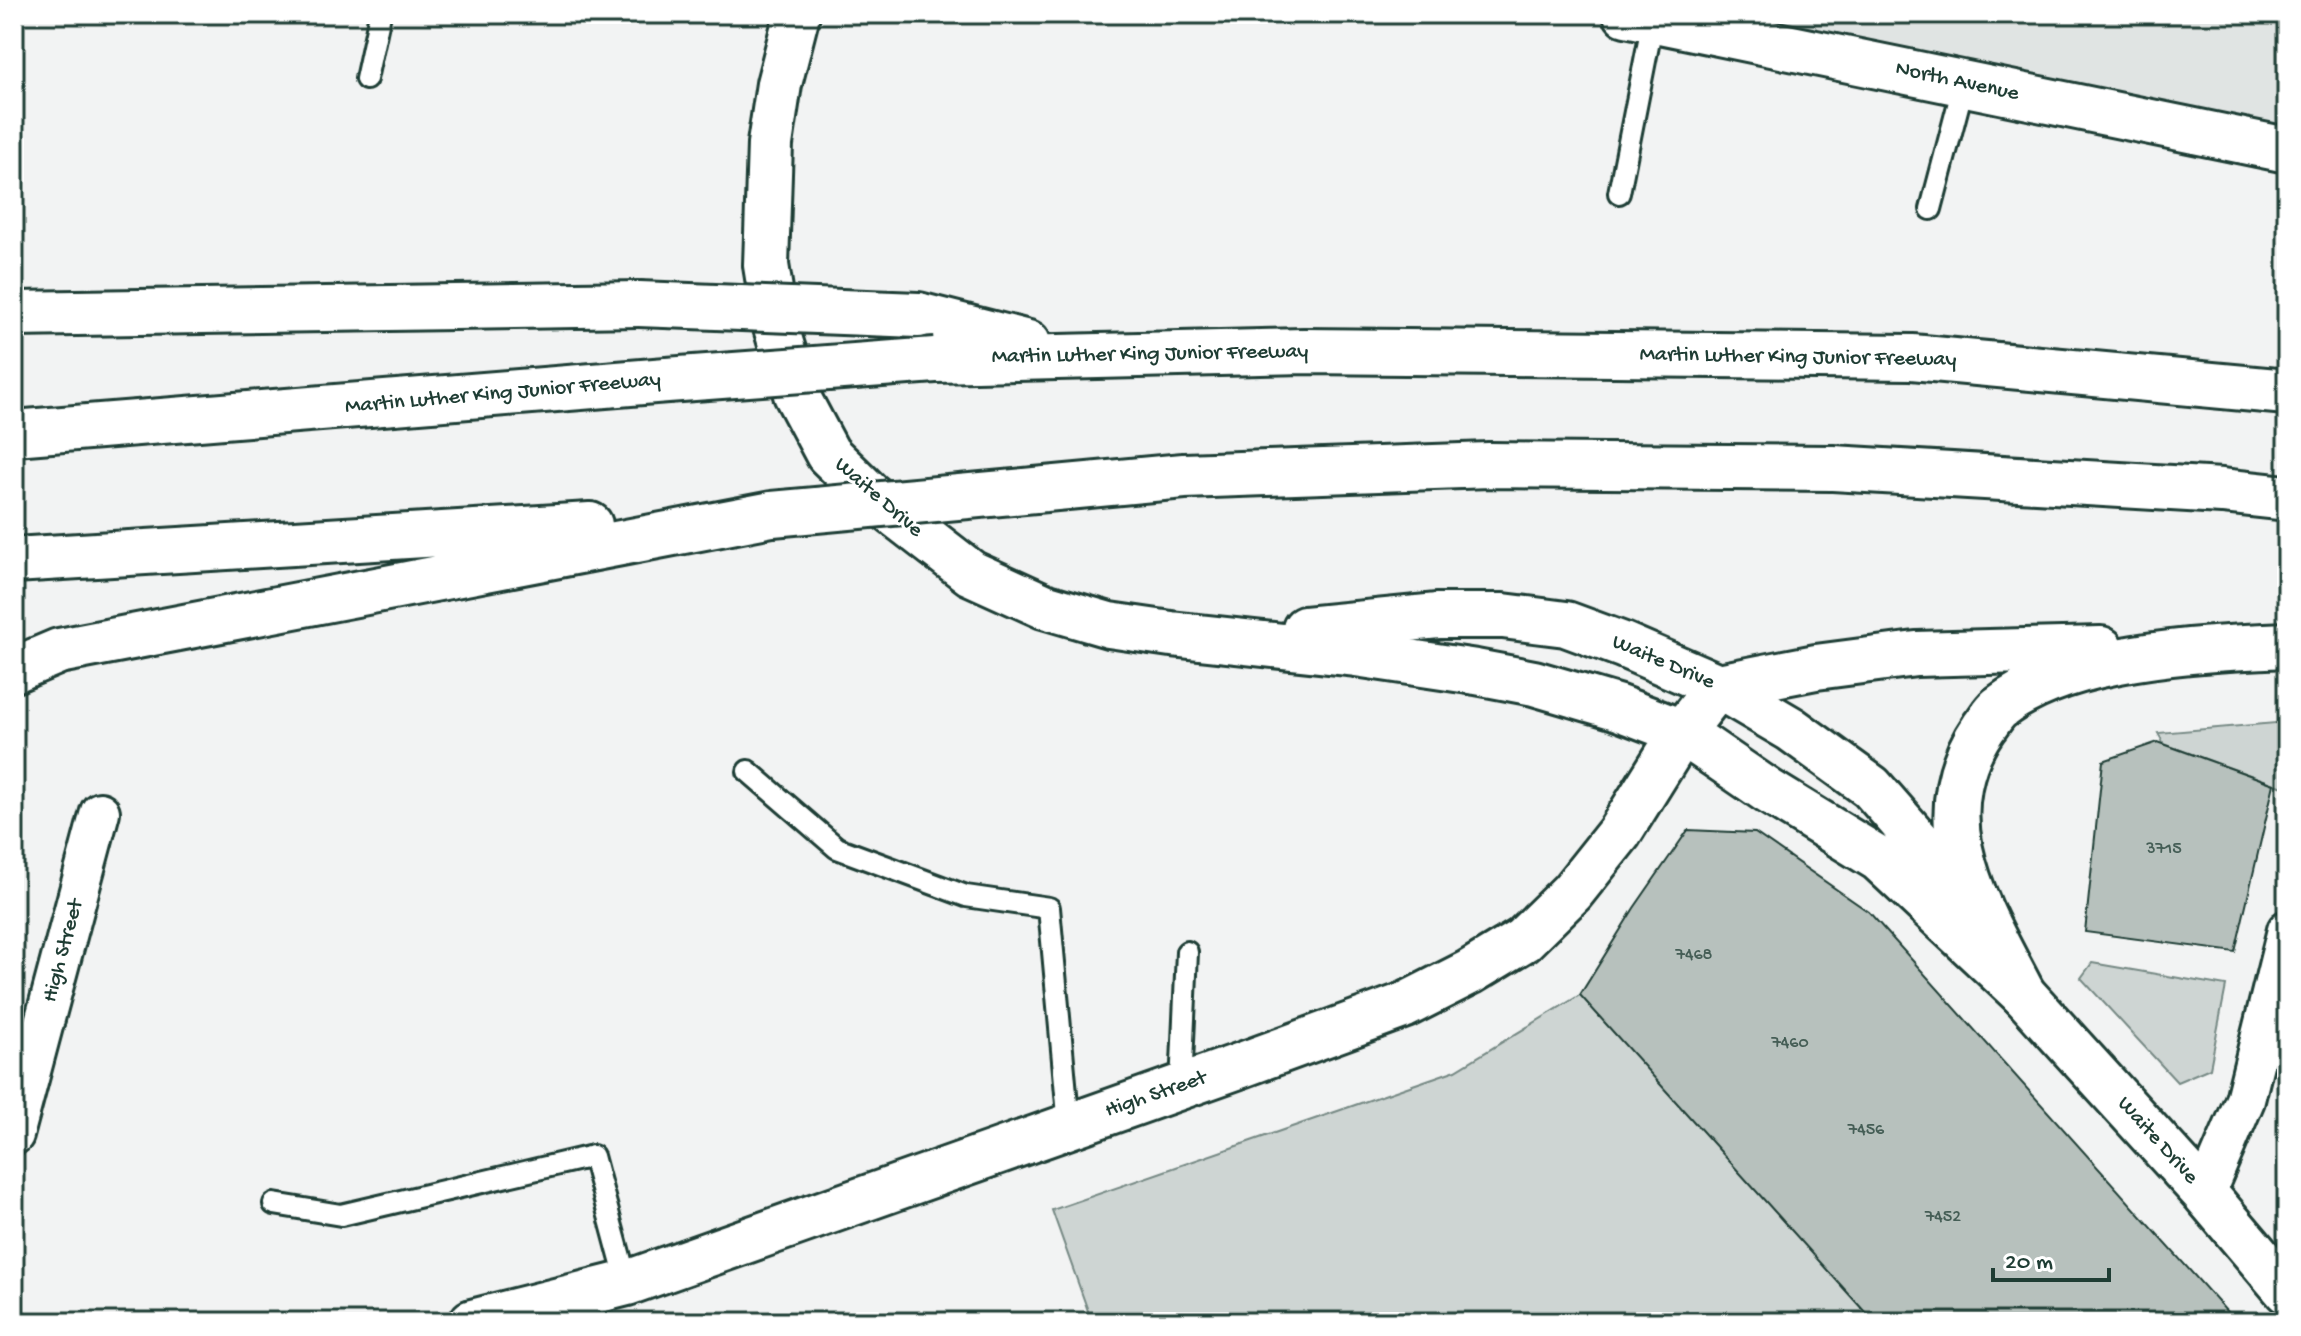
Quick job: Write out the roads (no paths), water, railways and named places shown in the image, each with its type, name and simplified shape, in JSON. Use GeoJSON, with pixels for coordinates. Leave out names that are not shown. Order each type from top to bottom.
{"type":"FeatureCollection","features":[{"type":"Feature","properties":{"kind":"main road","name":"Waite Drive"},"geometry":{"type":"LineString","coordinates":[[797,14],[779,84],[770,144],[766,265],[776,327],[796,394],[828,454],[869,494],[971,573],[1044,606],[1109,625],[1356,654],[1490,674],[1534,683],[1616,707],[1682,732],[1768,791],[1879,859],[2023,994],[2205,1194],[2287,1291]]}},
{"type":"Feature","properties":{"kind":"main road","name":"North Avenue"},"geometry":{"type":"LineString","coordinates":[[1640,17],[2287,150]]}},
{"type":"Feature","properties":{"kind":"main road"},"geometry":{"type":"LineString","coordinates":[[14,314],[639,304],[918,315],[1077,356]]}},
{"type":"Feature","properties":{"kind":"main road","name":"Martin Luther King Junior Freeway"},"geometry":{"type":"LineString","coordinates":[[14,433],[935,360],[1304,351],[1912,357],[2287,392]]}},
{"type":"Feature","properties":{"kind":"main road"},"geometry":{"type":"LineString","coordinates":[[14,560],[772,514],[1184,476],[1489,465],[1833,468],[2222,491],[2287,498]]}},
{"type":"Feature","properties":{"kind":"main road"},"geometry":{"type":"LineString","coordinates":[[14,670],[59,651],[772,514]]}},
{"type":"Feature","properties":{"kind":"main road","name":"Waite Drive"},"geometry":{"type":"LineString","coordinates":[[1171,634],[1251,633],[1438,616],[1503,616],[1566,624],[1623,645],[1718,686],[1791,729],[1871,787],[1942,868],[2023,994]]}},
{"type":"Feature","properties":{"kind":"main road"},"geometry":{"type":"LineString","coordinates":[[1718,686],[1816,667],[1916,654],[2287,645]]}},
{"type":"Feature","properties":{"kind":"main road"},"geometry":{"type":"LineString","coordinates":[[2023,994],[1979,909],[1960,847],[1957,792],[1969,748],[1996,710],[2040,683],[2101,664],[2225,648]]}},
{"type":"Feature","properties":{"kind":"main road","name":"High Street"},"geometry":{"type":"LineString","coordinates":[[472,1322],[627,1283],[1405,1005],[1470,972],[1523,940],[1572,892],[1619,833],[1682,732],[1718,686]]}},
{"type":"Feature","properties":{"kind":"street","name":"High Street"},"geometry":{"type":"LineString","coordinates":[[14,1135],[100,812]]}},
{"type":"Feature","properties":{"kind":"street"},"geometry":{"type":"LineString","coordinates":[[2205,1194],[2245,1100],[2287,930]]}},
{"type":"Feature","properties":{"kind":"lane"},"geometry":{"type":"LineString","coordinates":[[366,79],[380,14]]}},
{"type":"Feature","properties":{"kind":"lane"},"geometry":{"type":"LineString","coordinates":[[1619,193],[1640,17]]}},
{"type":"Feature","properties":{"kind":"lane"},"geometry":{"type":"LineString","coordinates":[[1931,209],[1964,83]]}},
{"type":"Feature","properties":{"kind":"lane"},"geometry":{"type":"LineString","coordinates":[[748,771],[837,848],[966,896],[1049,908],[1069,1126]]}},
{"type":"Feature","properties":{"kind":"lane"},"geometry":{"type":"LineString","coordinates":[[1181,1086],[1187,952]]}},
{"type":"Feature","properties":{"kind":"lane"},"geometry":{"type":"LineString","coordinates":[[274,1204],[341,1215],[593,1156],[627,1283]]}}]}
